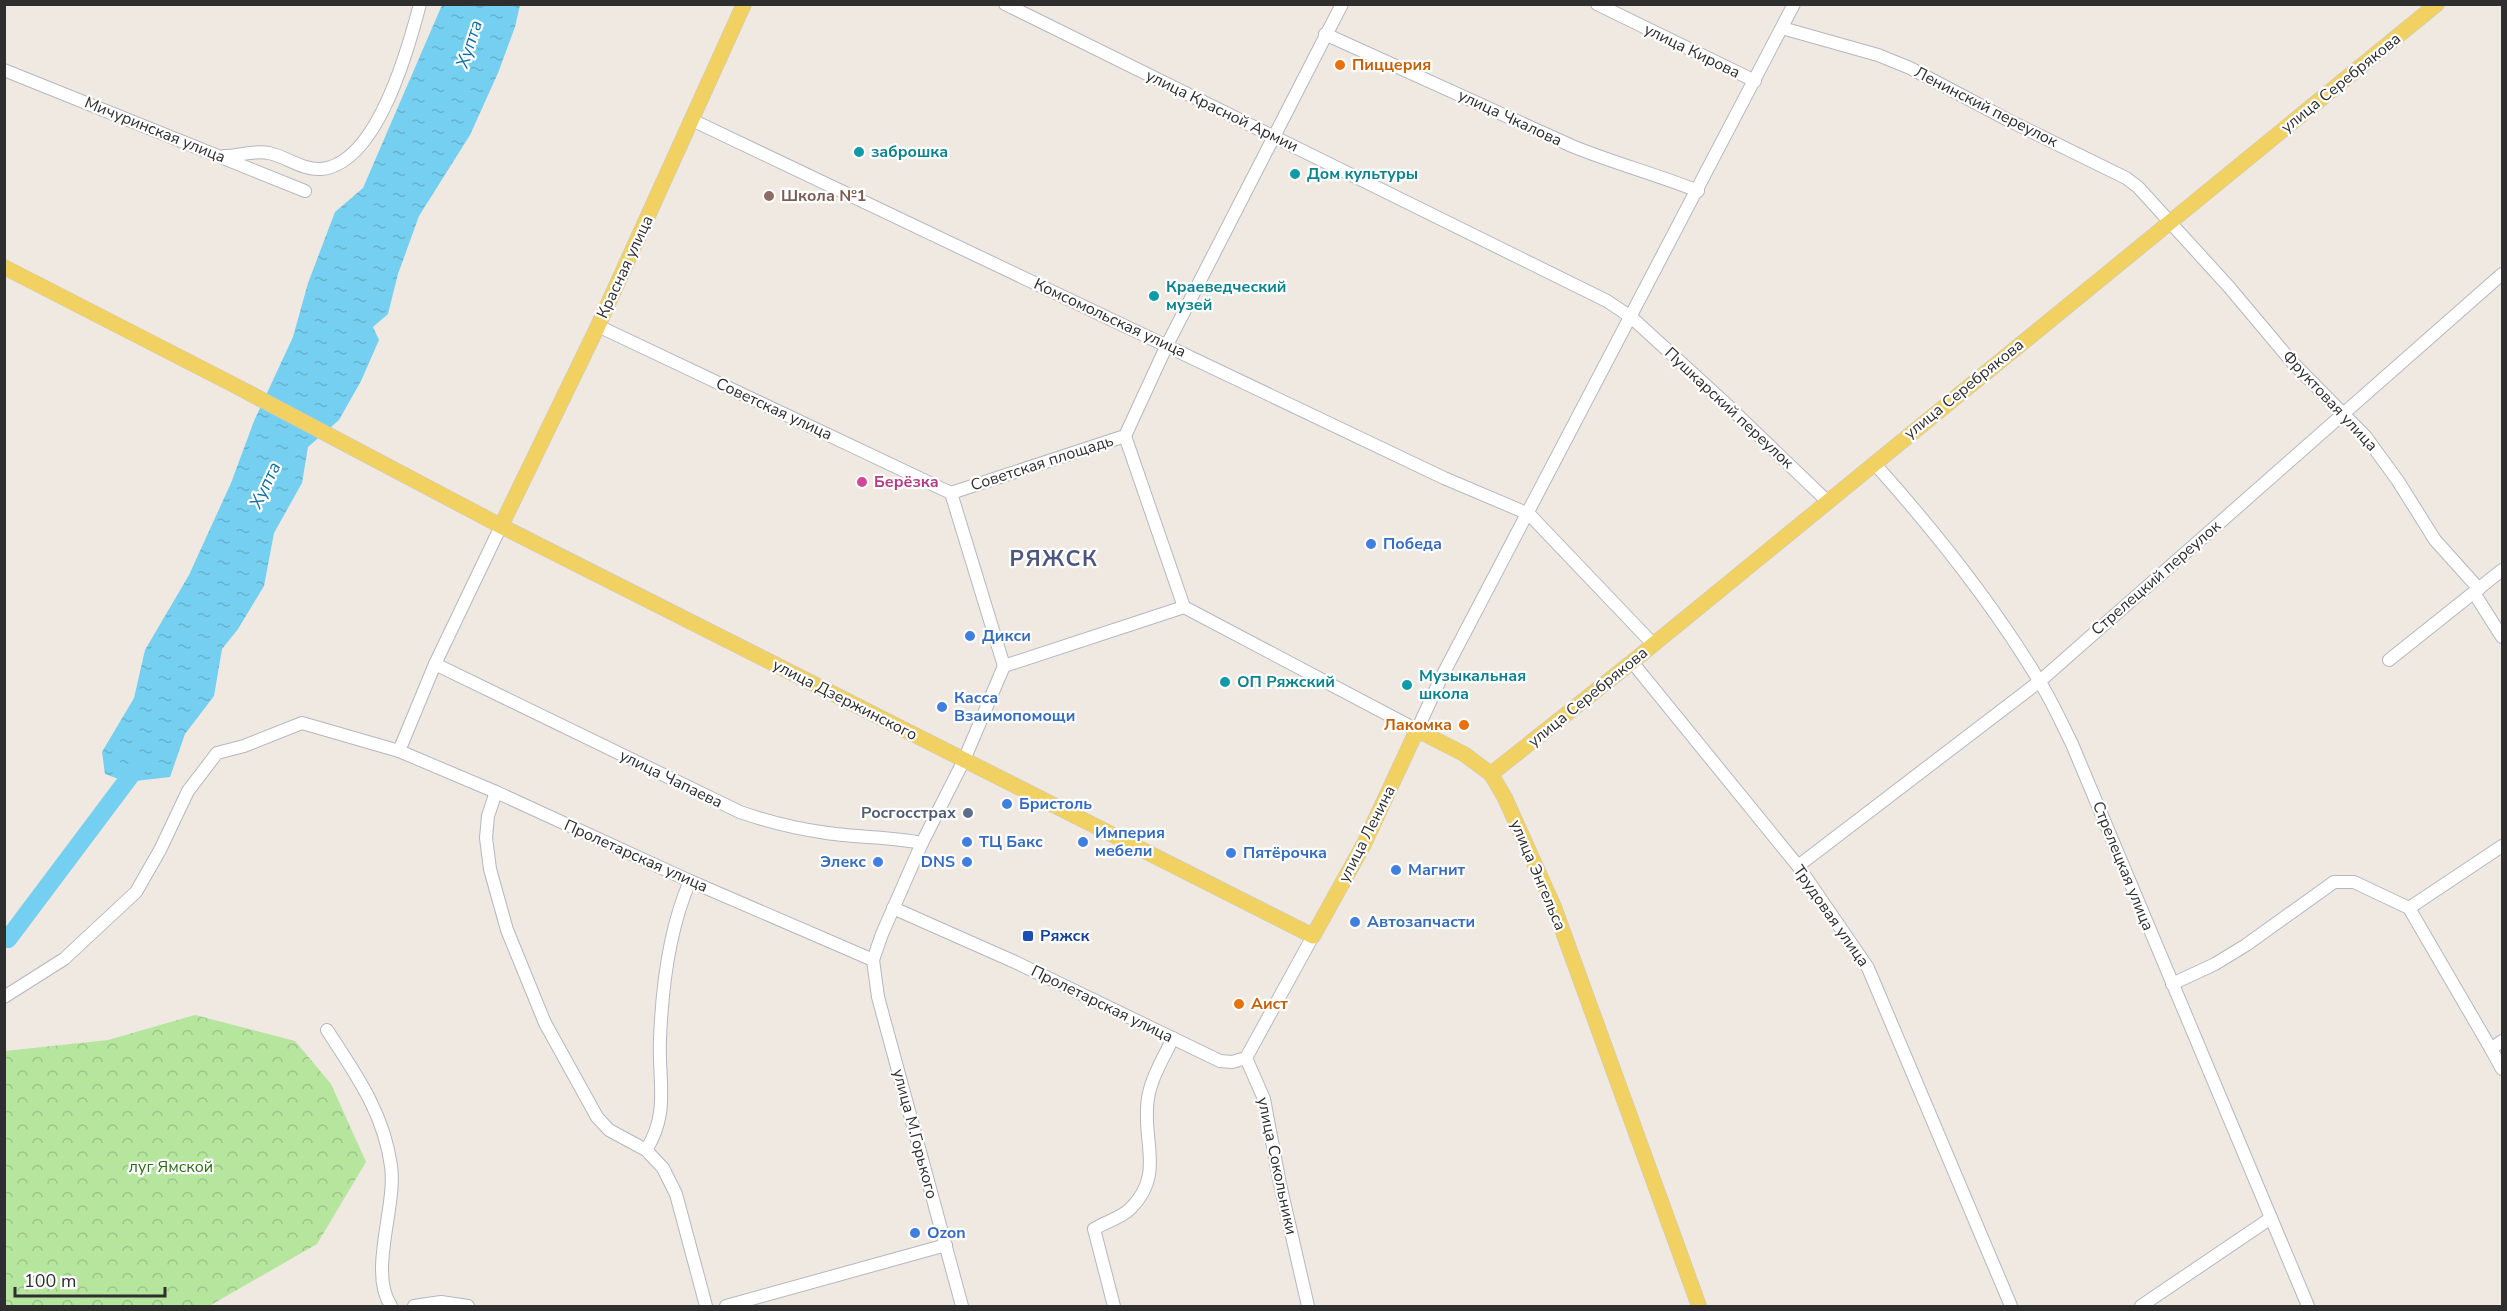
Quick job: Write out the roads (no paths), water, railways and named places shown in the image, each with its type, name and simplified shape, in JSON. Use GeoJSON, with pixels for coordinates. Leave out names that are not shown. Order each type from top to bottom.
{"type":"FeatureCollection","features":[{"type":"Feature","properties":{"kind":"main road","name":"Красная улица"},"geometry":{"type":"LineString","coordinates":[[501,526],[598,326],[744,4]]}},
{"type":"Feature","properties":{"kind":"main road","name":"улица Серебрякова"},"geometry":{"type":"LineString","coordinates":[[1491,774],[1632,662],[2437,4]]}},
{"type":"Feature","properties":{"kind":"main road","name":"улица Дзержинского"},"geometry":{"type":"LineString","coordinates":[[4,267],[501,526],[1313,936]]}},
{"type":"Feature","properties":{"kind":"main road","name":"улица Энгельса"},"geometry":{"type":"LineString","coordinates":[[1417,730],[1464,754],[1491,774],[1505,798],[1554,907],[1699,1306]]}},
{"type":"Feature","properties":{"kind":"main road","name":"улица Ленина"},"geometry":{"type":"LineString","coordinates":[[1313,936],[1364,844],[1417,730]]}},
{"type":"Feature","properties":{"kind":"street"},"geometry":{"type":"LineString","coordinates":[[219,155],[260,152],[273,154],[309,168],[321,169],[347,159],[360,147],[373,129],[397,78],[420,4]]}},
{"type":"Feature","properties":{"kind":"street","name":"улица Красной Армии"},"geometry":{"type":"LineString","coordinates":[[1005,4],[1607,301],[1631,317]]}},
{"type":"Feature","properties":{"kind":"street"},"geometry":{"type":"LineString","coordinates":[[1125,436],[1167,345],[1342,4]]}},
{"type":"Feature","properties":{"kind":"street","name":"улица Кирова"},"geometry":{"type":"LineString","coordinates":[[1597,4],[1755,81]]}},
{"type":"Feature","properties":{"kind":"street"},"geometry":{"type":"LineString","coordinates":[[1417,730],[1441,678],[1794,4]]}},
{"type":"Feature","properties":{"kind":"street","name":"Ленинский переулок"},"geometry":{"type":"LineString","coordinates":[[1782,28],[1878,55],[1910,68],[2010,122],[2126,178],[2138,187],[2170,222]]}},
{"type":"Feature","properties":{"kind":"street","name":"улица Чкалова"},"geometry":{"type":"LineString","coordinates":[[1325,34],[1605,160],[1671,180],[1698,191]]}},
{"type":"Feature","properties":{"kind":"street","name":"Мичуринская улица"},"geometry":{"type":"LineString","coordinates":[[4,70],[305,191]]}},
{"type":"Feature","properties":{"kind":"street","name":"Комсомольская улица"},"geometry":{"type":"LineString","coordinates":[[692,120],[1444,478],[1528,514]]}},
{"type":"Feature","properties":{"kind":"street","name":"Фруктовая улица"},"geometry":{"type":"LineString","coordinates":[[2170,222],[2292,362],[2366,437],[2398,481],[2435,540],[2476,591],[2502,637]]}},
{"type":"Feature","properties":{"kind":"street","name":"Стрелецкий переулок"},"geometry":{"type":"LineString","coordinates":[[1798,866],[2040,681],[2502,274]]}},
{"type":"Feature","properties":{"kind":"street","name":"Пушкарский переулок"},"geometry":{"type":"LineString","coordinates":[[1631,317],[1827,501]]}},
{"type":"Feature","properties":{"kind":"street","name":"Советская улица"},"geometry":{"type":"LineString","coordinates":[[598,326],[951,493]]}},
{"type":"Feature","properties":{"kind":"street","name":"Советская площадь"},"geometry":{"type":"LineString","coordinates":[[1004,666],[951,493],[1125,436],[1184,607]]}},
{"type":"Feature","properties":{"kind":"street","name":"Стрелецкая улица"},"geometry":{"type":"LineString","coordinates":[[1874,463],[1932,529],[2014,640],[2040,681],[2072,744],[2308,1306]]}},
{"type":"Feature","properties":{"kind":"street"},"geometry":{"type":"LineString","coordinates":[[1528,514],[1653,644]]}},
{"type":"Feature","properties":{"kind":"street"},"geometry":{"type":"LineString","coordinates":[[399,751],[435,664],[501,526]]}},
{"type":"Feature","properties":{"kind":"street"},"geometry":{"type":"LineString","coordinates":[[2389,660],[2502,570]]}},
{"type":"Feature","properties":{"kind":"street"},"geometry":{"type":"LineString","coordinates":[[873,960],[893,908],[922,843],[964,760],[1004,666],[1184,607]]}},
{"type":"Feature","properties":{"kind":"street","name":"улица Энгельса"},"geometry":{"type":"LineString","coordinates":[[1184,607],[1417,730]]}},
{"type":"Feature","properties":{"kind":"street","name":"Трудовая улица"},"geometry":{"type":"LineString","coordinates":[[1632,662],[1798,866],[1868,968],[2011,1306]]}},
{"type":"Feature","properties":{"kind":"street","name":"улица Чапаева"},"geometry":{"type":"LineString","coordinates":[[435,664],[740,812],[773,823],[822,832],[892,837],[922,843]]}},
{"type":"Feature","properties":{"kind":"street","name":"Пролетарская улица"},"geometry":{"type":"LineString","coordinates":[[4,997],[64,959],[136,892],[160,850],[188,791],[216,753],[244,746],[302,723],[399,751],[873,960]]}},
{"type":"Feature","properties":{"kind":"street"},"geometry":{"type":"LineString","coordinates":[[496,792],[488,816],[486,838],[490,868],[507,930],[545,1023],[597,1117],[609,1130],[646,1150],[663,1168],[676,1194],[706,1306]]}},
{"type":"Feature","properties":{"kind":"street"},"geometry":{"type":"LineString","coordinates":[[2409,908],[2502,846]]}},
{"type":"Feature","properties":{"kind":"street"},"geometry":{"type":"LineString","coordinates":[[646,1150],[657,1134],[661,1112],[660,1039],[663,998],[679,906],[690,881]]}},
{"type":"Feature","properties":{"kind":"street"},"geometry":{"type":"LineString","coordinates":[[2172,984],[2215,964],[2246,945],[2334,882],[2354,882],[2409,908],[2502,1069]]}},
{"type":"Feature","properties":{"kind":"street","name":"Пролетарская улица"},"geometry":{"type":"LineString","coordinates":[[893,908],[1015,962],[1220,1061],[1232,1062],[1246,1058]]}},
{"type":"Feature","properties":{"kind":"street"},"geometry":{"type":"LineString","coordinates":[[1246,1058],[1313,936]]}},
{"type":"Feature","properties":{"kind":"street","name":"улица М.Горького"},"geometry":{"type":"LineString","coordinates":[[873,960],[878,998],[962,1306]]}},
{"type":"Feature","properties":{"kind":"street"},"geometry":{"type":"LineString","coordinates":[[327,1030],[371,1097],[387,1143],[393,1188],[385,1234],[383,1282],[391,1306]]}},
{"type":"Feature","properties":{"kind":"street"},"geometry":{"type":"LineString","coordinates":[[1114,1306],[1094,1228],[1130,1209],[1150,1181],[1152,1169],[1148,1098],[1153,1081],[1173,1038]]}},
{"type":"Feature","properties":{"kind":"street"},"geometry":{"type":"LineString","coordinates":[[2491,1049],[2502,1041]]}},
{"type":"Feature","properties":{"kind":"street","name":"улица Сокольники"},"geometry":{"type":"LineString","coordinates":[[1246,1058],[1264,1099],[1280,1184],[1308,1306]]}},
{"type":"Feature","properties":{"kind":"street"},"geometry":{"type":"LineString","coordinates":[[2141,1306],[2271,1218]]}},
{"type":"Feature","properties":{"kind":"street"},"geometry":{"type":"LineString","coordinates":[[726,1306],[946,1245]]}},
{"type":"Feature","properties":{"kind":"street"},"geometry":{"type":"LineString","coordinates":[[414,1306],[441,1302],[468,1306]]}},
{"type":"Feature","properties":{"kind":"water"},"geometry":{"type":"Polygon","coordinates":[[[442,5],[520,5],[515,27],[498,73],[470,135],[419,216],[398,274],[388,314],[373,327],[379,340],[361,381],[339,420],[308,447],[302,483],[274,533],[264,586],[238,629],[222,649],[214,696],[185,734],[170,777],[127,782],[105,774],[102,752],[134,698],[145,650],[189,575],[231,483],[254,421],[293,337],[308,283],[335,212],[363,188],[442,5]]]}},
{"type":"Feature","properties":{"kind":"waterway","name":"Хупта"},"geometry":{"type":"LineString","coordinates":[[4,939],[8,939],[140,763]]}},
{"type":"Feature","properties":{"kind":"place","name":"Пиццерия"},"geometry":{"type":"Point","coordinates":[1340,65]}},
{"type":"Feature","properties":{"kind":"place","name":"заброшка"},"geometry":{"type":"Point","coordinates":[859,152]}},
{"type":"Feature","properties":{"kind":"place","name":"Дом культуры"},"geometry":{"type":"Point","coordinates":[1295,174]}},
{"type":"Feature","properties":{"kind":"place","name":"Школа №1"},"geometry":{"type":"Point","coordinates":[769,196]}},
{"type":"Feature","properties":{"kind":"place","name":"Краеведческий музей"},"geometry":{"type":"Point","coordinates":[1154,296]}},
{"type":"Feature","properties":{"kind":"place","name":"Берёзка"},"geometry":{"type":"Point","coordinates":[862,482]}},
{"type":"Feature","properties":{"kind":"place","name":"Победа"},"geometry":{"type":"Point","coordinates":[1371,544]}},
{"type":"Feature","properties":{"kind":"place","name":"Дикси"},"geometry":{"type":"Point","coordinates":[970,636]}},
{"type":"Feature","properties":{"kind":"place","name":"ОП Ряжский"},"geometry":{"type":"Point","coordinates":[1225,682]}},
{"type":"Feature","properties":{"kind":"place","name":"Музыкальная школа"},"geometry":{"type":"Point","coordinates":[1407,685]}},
{"type":"Feature","properties":{"kind":"place","name":"Касса Взаимопомощи"},"geometry":{"type":"Point","coordinates":[942,707]}},
{"type":"Feature","properties":{"kind":"place","name":"Лакомка"},"geometry":{"type":"Point","coordinates":[1464,725]}},
{"type":"Feature","properties":{"kind":"place","name":"Бристоль"},"geometry":{"type":"Point","coordinates":[1007,804]}},
{"type":"Feature","properties":{"kind":"place","name":"Росгосстрах"},"geometry":{"type":"Point","coordinates":[968,813]}},
{"type":"Feature","properties":{"kind":"place","name":"ТЦ Бакс"},"geometry":{"type":"Point","coordinates":[967,842]}},
{"type":"Feature","properties":{"kind":"place","name":"Империя мебели"},"geometry":{"type":"Point","coordinates":[1083,842]}},
{"type":"Feature","properties":{"kind":"place","name":"Пятёрочка"},"geometry":{"type":"Point","coordinates":[1231,853]}},
{"type":"Feature","properties":{"kind":"place","name":"Элекс"},"geometry":{"type":"Point","coordinates":[878,862]}},
{"type":"Feature","properties":{"kind":"place","name":"DNS"},"geometry":{"type":"Point","coordinates":[967,862]}},
{"type":"Feature","properties":{"kind":"place","name":"Магнит"},"geometry":{"type":"Point","coordinates":[1396,870]}},
{"type":"Feature","properties":{"kind":"place","name":"Автозапчасти"},"geometry":{"type":"Point","coordinates":[1355,922]}},
{"type":"Feature","properties":{"kind":"place","name":"Ряжск"},"geometry":{"type":"Point","coordinates":[1028,936]}},
{"type":"Feature","properties":{"kind":"place","name":"Аист"},"geometry":{"type":"Point","coordinates":[1239,1004]}},
{"type":"Feature","properties":{"kind":"place","name":"Ozon"},"geometry":{"type":"Point","coordinates":[915,1233]}},
{"type":"Feature","properties":{"kind":"district","name":"РЯЖСК"},"geometry":{"type":"Point","coordinates":[1054,559]}},
{"type":"Feature","properties":{"kind":"park label","name":"луг Ямской"},"geometry":{"type":"Point","coordinates":[171,1167]}}]}
